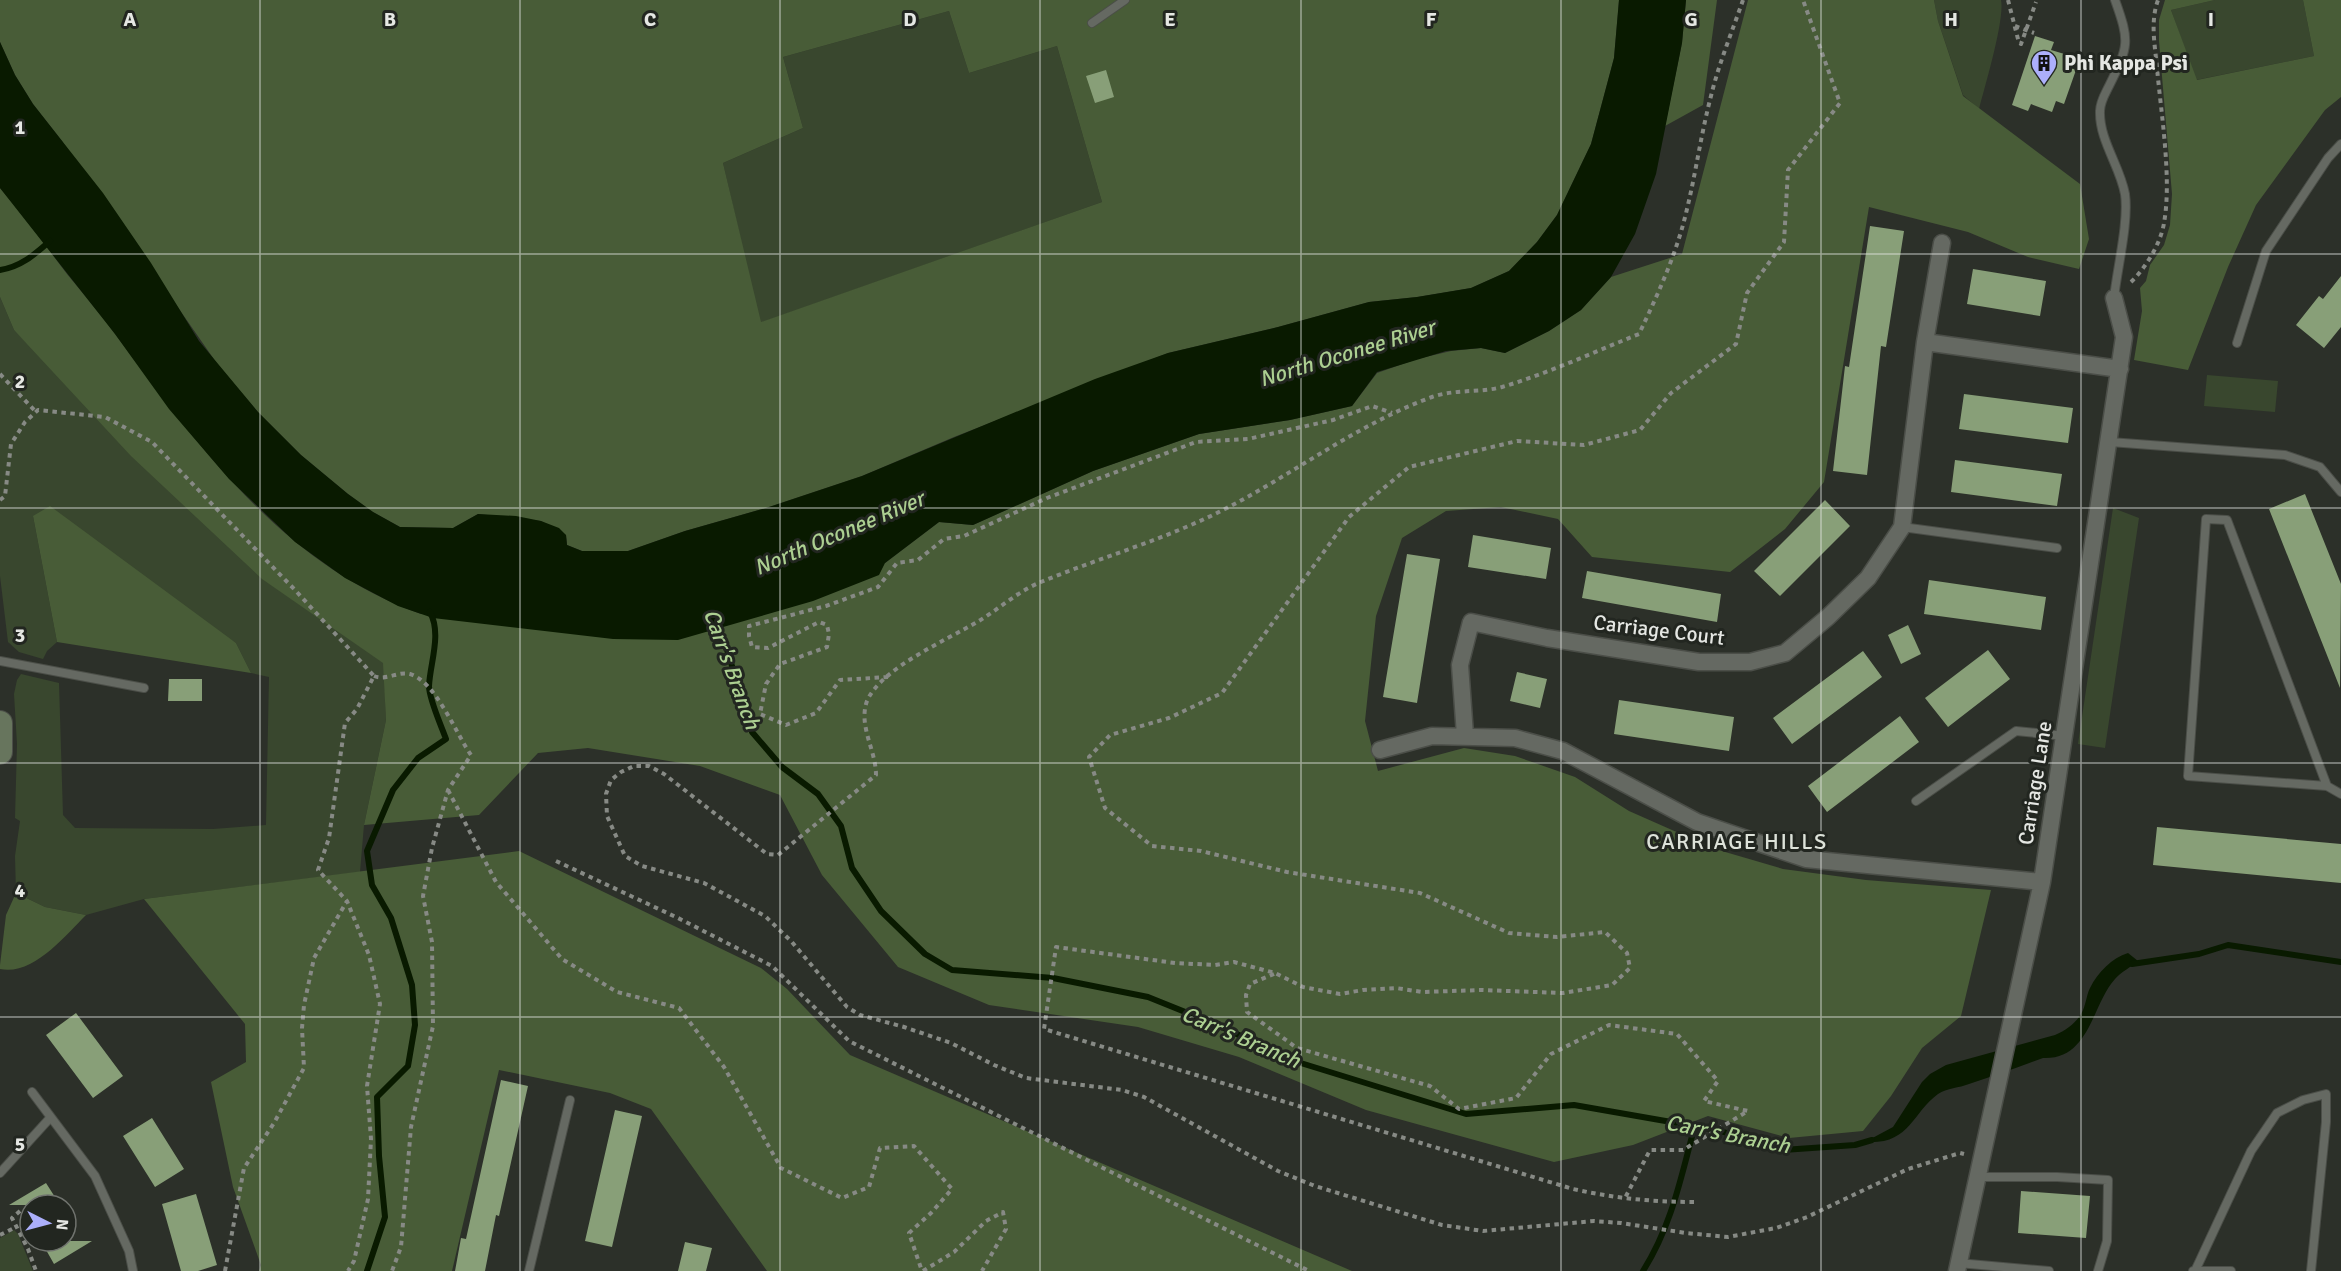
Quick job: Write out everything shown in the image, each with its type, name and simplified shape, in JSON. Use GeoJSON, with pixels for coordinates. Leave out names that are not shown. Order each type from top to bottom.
{"type":"FeatureCollection","features":[{"type":"Feature","properties":{"kind":"street","name":"Carriage Court"},"geometry":{"type":"LineString","coordinates":[[1465,735],[1460,665],[1471,622],[1547,638],[1699,662],[1750,662],[1785,653],[1828,617],[1868,578],[1902,527],[1925,342],[1942,243]]}},
{"type":"Feature","properties":{"kind":"street","name":"Carriage Lane"},"geometry":{"type":"LineString","coordinates":[[1958,1267],[2042,882],[2124,337],[2114,298]]}},
{"type":"Feature","properties":{"kind":"street"},"geometry":{"type":"LineString","coordinates":[[1925,342],[2120,369]]}},
{"type":"Feature","properties":{"kind":"street"},"geometry":{"type":"LineString","coordinates":[[0,723],[0,752]]}},
{"type":"Feature","properties":{"kind":"street"},"geometry":{"type":"LineString","coordinates":[[1380,750],[1432,736],[1515,738],[1563,751],[1697,822],[1806,859],[2042,882]]}},
{"type":"Feature","properties":{"kind":"lane"},"geometry":{"type":"LineString","coordinates":[[1092,23],[1125,0]]}},
{"type":"Feature","properties":{"kind":"lane"},"geometry":{"type":"LineString","coordinates":[[2114,298],[2125,214],[2125,194],[2102,128],[2100,110],[2102,99],[2124,54],[2127,42],[2115,0]]}},
{"type":"Feature","properties":{"kind":"lane"},"geometry":{"type":"LineString","coordinates":[[2237,343],[2266,251],[2328,158],[2341,144]]}},
{"type":"Feature","properties":{"kind":"lane"},"geometry":{"type":"LineString","coordinates":[[2110,442],[2284,454],[2320,467],[2341,492]]}},
{"type":"Feature","properties":{"kind":"lane"},"geometry":{"type":"LineString","coordinates":[[2327,786],[2227,520],[2206,519],[2188,776],[2327,786],[2341,794]]}},
{"type":"Feature","properties":{"kind":"lane"},"geometry":{"type":"LineString","coordinates":[[1902,527],[2057,548]]}},
{"type":"Feature","properties":{"kind":"lane"},"geometry":{"type":"LineString","coordinates":[[0,661],[144,688]]}},
{"type":"Feature","properties":{"kind":"lane"},"geometry":{"type":"LineString","coordinates":[[1916,801],[2016,731],[2065,736]]}},
{"type":"Feature","properties":{"kind":"lane"},"geometry":{"type":"LineString","coordinates":[[32,1092],[95,1176],[129,1251],[134,1271]]}},
{"type":"Feature","properties":{"kind":"lane"},"geometry":{"type":"LineString","coordinates":[[2231,1271],[2194,1270],[2251,1151],[2277,1113],[2304,1100],[2326,1094],[2326,1122],[2312,1271]]}},
{"type":"Feature","properties":{"kind":"lane"},"geometry":{"type":"LineString","coordinates":[[529,1271],[570,1100]]}},
{"type":"Feature","properties":{"kind":"lane"},"geometry":{"type":"LineString","coordinates":[[0,1173],[51,1118]]}},
{"type":"Feature","properties":{"kind":"lane"},"geometry":{"type":"LineString","coordinates":[[1978,1177],[2057,1177],[2108,1180],[2107,1241],[2098,1271]]}},
{"type":"Feature","properties":{"kind":"lane"},"geometry":{"type":"LineString","coordinates":[[1958,1267],[2049,1271]]}},
{"type":"Feature","properties":{"kind":"path"},"geometry":{"type":"LineString","coordinates":[[1743,0],[1722,56],[1711,96],[1687,211],[1676,249],[1639,334],[1501,388],[1435,396],[1377,420],[1216,513],[1038,583],[976,623],[924,651],[879,684],[867,701],[864,719],[876,763],[876,775],[778,855],[767,854],[664,774],[649,766],[634,766],[611,780],[606,794],[607,816],[625,856],[642,866],[704,883],[765,916],[791,941],[847,1007],[860,1015],[951,1043],[1026,1078],[1122,1090],[1144,1097],[1278,1171],[1315,1186],[1442,1226],[1483,1231],[1594,1221],[1728,1237],[1776,1227],[1807,1217],[1908,1169],[1960,1153],[1982,1158]]}},
{"type":"Feature","properties":{"kind":"path"},"geometry":{"type":"LineString","coordinates":[[1694,1202],[1625,1198],[1573,1189],[1044,1029],[1056,947],[1175,963],[1215,965],[1234,962],[1275,973],[1303,987],[1340,994],[1395,988],[1422,992],[1482,990],[1563,993],[1612,985],[1630,968],[1627,953],[1605,932],[1557,937],[1509,933],[1420,893],[1287,872],[1201,851],[1152,846],[1105,808],[1089,757],[1110,735],[1169,718],[1222,693],[1349,517],[1409,467],[1517,441],[1584,445],[1640,430],[1671,393],[1736,344],[1747,293],[1785,242],[1788,170],[1840,103],[1803,0]]}},
{"type":"Feature","properties":{"kind":"path"},"geometry":{"type":"LineString","coordinates":[[2008,0],[2021,44],[2036,2]]}},
{"type":"Feature","properties":{"kind":"path"},"geometry":{"type":"LineString","coordinates":[[2134,279],[2149,259],[2158,241],[2164,226],[2166,210],[2163,137],[2153,28],[2158,0]]}},
{"type":"Feature","properties":{"kind":"path"},"geometry":{"type":"LineString","coordinates":[[2015,26],[2034,33]]}},
{"type":"Feature","properties":{"kind":"path"},"geometry":{"type":"LineString","coordinates":[[0,374],[36,412]]}},
{"type":"Feature","properties":{"kind":"path"},"geometry":{"type":"LineString","coordinates":[[888,677],[840,680],[816,712],[786,725],[760,714],[766,684],[780,664],[827,646],[829,634],[827,625],[819,622],[768,648],[753,647],[748,636],[749,626],[825,606],[878,587],[897,563],[918,560],[944,539],[964,536],[1047,498],[1196,441],[1248,439],[1333,420],[1372,406],[1393,414]]}},
{"type":"Feature","properties":{"kind":"path"},"geometry":{"type":"LineString","coordinates":[[0,500],[5,496],[11,444],[25,422],[38,410],[105,417],[152,442],[295,590],[374,676],[380,679],[408,673],[421,680],[438,699],[471,755],[448,790],[432,848],[423,896],[432,942],[433,1026],[411,1127],[401,1247],[392,1271]]}},
{"type":"Feature","properties":{"kind":"path"},"geometry":{"type":"LineString","coordinates":[[348,1271],[354,1261],[368,1199],[371,1139],[367,1086],[381,1004],[369,955],[347,901],[318,870],[329,838],[345,723],[357,709],[374,676]]}},
{"type":"Feature","properties":{"kind":"path"},"geometry":{"type":"LineString","coordinates":[[448,790],[496,882],[562,959],[617,992],[679,1008],[724,1067],[782,1168],[842,1198],[869,1187],[880,1148],[914,1146],[952,1189],[932,1213],[909,1233],[923,1271],[954,1252],[986,1221],[1003,1212],[1006,1229],[982,1271]]}},
{"type":"Feature","properties":{"kind":"path"},"geometry":{"type":"LineString","coordinates":[[556,861],[678,918],[772,966],[849,1041],[1309,1271]]}},
{"type":"Feature","properties":{"kind":"path"},"geometry":{"type":"LineString","coordinates":[[225,1271],[244,1168],[274,1123],[304,1068],[302,1028],[304,1005],[314,958],[347,901]]}},
{"type":"Feature","properties":{"kind":"path"},"geometry":{"type":"LineString","coordinates":[[1275,973],[1250,984],[1246,995],[1247,1012],[1297,1048],[1430,1086],[1459,1109],[1516,1098],[1551,1053],[1609,1025],[1677,1034],[1718,1081],[1704,1101],[1748,1111],[1683,1150],[1650,1150],[1625,1198]]}},
{"type":"Feature","properties":{"kind":"path"},"geometry":{"type":"LineString","coordinates":[[18,1213],[12,1218],[36,1271]]}},
{"type":"Feature","properties":{"kind":"path"},"geometry":{"type":"LineString","coordinates":[[0,1236],[16,1227]]}},
{"type":"Feature","properties":{"kind":"shaded area"},"geometry":{"type":"Polygon","coordinates":[[[0,0],[1619,0],[1614,58],[1591,144],[1557,215],[1537,242],[1509,271],[1471,288],[1369,302],[1278,327],[1168,353],[954,437],[862,476],[628,551],[582,551],[567,545],[566,535],[541,521],[478,514],[453,528],[400,527],[373,512],[348,494],[301,455],[258,412],[218,365],[62,141],[33,104],[15,75],[0,42],[0,0]],[[949,11],[783,57],[803,128],[723,163],[761,322],[1102,202],[1057,46],[969,73],[949,11]]]}},
{"type":"Feature","properties":{"kind":"shaded area"},"geometry":{"type":"Polygon","coordinates":[[[1686,0],[1717,0],[1703,105],[1665,126],[1682,43],[1686,0]]]}},
{"type":"Feature","properties":{"kind":"shaded area"},"geometry":{"type":"Polygon","coordinates":[[[1748,0],[1934,0],[1938,21],[1963,96],[2080,184],[2089,239],[2079,269],[2028,257],[1968,232],[1869,207],[1824,482],[1785,529],[1730,572],[1592,557],[1558,519],[1501,507],[1446,511],[1402,538],[1376,616],[1365,721],[1378,771],[1464,748],[1515,756],[1575,777],[1629,811],[1715,849],[1783,869],[1866,880],[1991,890],[1961,1016],[1922,1048],[1891,1096],[1863,1131],[1789,1138],[1708,1116],[1633,1145],[1554,1162],[1366,1110],[1239,1057],[1138,1027],[989,1005],[898,967],[822,875],[780,795],[700,766],[588,748],[538,753],[479,815],[364,825],[386,720],[383,663],[262,579],[131,456],[14,330],[0,297],[0,188],[179,419],[248,498],[326,565],[371,592],[421,614],[885,563],[939,522],[973,525],[1093,471],[1199,434],[1290,420],[1352,406],[1377,373],[1417,359],[1451,351],[1481,348],[1505,353],[1549,331],[1581,310],[1611,277],[1682,254],[1748,0]]]}},
{"type":"Feature","properties":{"kind":"shaded area"},"geometry":{"type":"Polygon","coordinates":[[[1934,0],[2001,0],[1997,37],[1979,109],[1963,95],[1938,21],[1934,0]]]}},
{"type":"Feature","properties":{"kind":"shaded area"},"geometry":{"type":"Polygon","coordinates":[[[2165,0],[2215,0],[2171,10],[2197,80],[2314,56],[2303,0],[2341,0],[2341,97],[2325,110],[2256,205],[2228,267],[2188,370],[2134,360],[2142,311],[2140,288],[2146,281],[2150,265],[2164,245],[2170,225],[2172,194],[2159,41],[2159,20],[2165,0]]]}},
{"type":"Feature","properties":{"kind":"shaded area"},"geometry":{"type":"Polygon","coordinates":[[[2215,0],[2303,0],[2314,56],[2196,80],[2171,10],[2215,0]]]}},
{"type":"Feature","properties":{"kind":"shaded area"},"geometry":{"type":"Polygon","coordinates":[[[949,11],[969,73],[1057,46],[1102,202],[760,323],[723,163],[803,128],[783,57],[949,11]]]}},
{"type":"Feature","properties":{"kind":"shaded area"},"geometry":{"type":"Polygon","coordinates":[[[0,297],[14,330],[263,579],[384,663],[386,720],[364,825],[360,872],[144,899],[86,915],[45,907],[16,893],[15,856],[20,821],[15,818],[17,744],[14,694],[21,674],[59,683],[63,815],[75,828],[213,829],[266,825],[269,677],[251,673],[236,643],[33,516],[57,642],[47,651],[43,659],[19,652],[8,642],[0,576],[0,297]]]}},
{"type":"Feature","properties":{"kind":"shaded area"},"geometry":{"type":"Polygon","coordinates":[[[2207,375],[2278,381],[2275,412],[2204,406],[2207,375]]]}},
{"type":"Feature","properties":{"kind":"shaded area"},"geometry":{"type":"Polygon","coordinates":[[[50,506],[236,643],[251,673],[57,642],[33,516],[50,506]]]}},
{"type":"Feature","properties":{"kind":"shaded area"},"geometry":{"type":"Polygon","coordinates":[[[2113,508],[2139,518],[2105,748],[2078,744],[2113,508]]]}},
{"type":"Feature","properties":{"kind":"shaded area"},"geometry":{"type":"Polygon","coordinates":[[[519,851],[761,968],[787,989],[850,1055],[1352,1271],[767,1271],[651,1109],[610,1093],[499,1070],[452,1271],[259,1271],[261,1265],[233,1187],[211,1082],[246,1062],[245,1024],[144,899],[519,851]]]}},
{"type":"Feature","properties":{"kind":"shaded area"},"geometry":{"type":"Polygon","coordinates":[[[16,893],[45,907],[86,915],[36,961],[12,970],[0,969],[6,915],[16,893]]]}},
{"type":"Feature","properties":{"kind":"shaded area"},"geometry":{"type":"Polygon","coordinates":[[[14,1230],[18,1234],[18,1253],[26,1253],[33,1271],[0,1271],[0,1238],[14,1230]]]}},
{"type":"Feature","properties":{"kind":"water","name":"North Oconee River"},"geometry":{"type":"Polygon","coordinates":[[[1619,0],[1686,0],[1682,43],[1656,174],[1635,234],[1611,277],[1581,310],[1549,331],[1505,353],[1481,348],[1446,351],[1377,372],[1352,406],[1290,420],[1199,434],[1093,471],[973,525],[939,522],[885,563],[879,575],[813,601],[678,640],[613,639],[433,618],[398,606],[345,578],[295,542],[229,479],[169,409],[115,334],[0,188],[0,42],[15,75],[33,104],[103,193],[151,263],[199,341],[258,412],[301,455],[348,494],[373,512],[400,527],[453,528],[478,514],[516,516],[541,521],[559,528],[566,535],[567,545],[582,551],[628,551],[862,476],[1095,379],[1168,353],[1278,327],[1369,302],[1471,288],[1509,271],[1537,242],[1557,215],[1591,144],[1614,58],[1619,0]]]}},
{"type":"Feature","properties":{"kind":"water"},"geometry":{"type":"Polygon","coordinates":[[[2128,953],[2138,961],[2115,979],[2107,990],[2088,1029],[2071,1050],[2059,1056],[2043,1058],[1942,1092],[1929,1102],[1908,1127],[1892,1139],[1865,1142],[1893,1127],[1922,1082],[1930,1074],[1946,1065],[2055,1035],[2070,1027],[2081,1014],[2097,976],[2111,962],[2128,953]]]}},
{"type":"Feature","properties":{"kind":"building","name":"Phi Kappa Psi"},"geometry":{"type":"Polygon","coordinates":[[[2035,36],[2054,42],[2051,50],[2071,56],[2068,67],[2076,70],[2064,104],[2056,101],[2052,112],[2031,104],[2028,111],[2012,105],[2035,36]]]}},
{"type":"Feature","properties":{"kind":"building"},"geometry":{"type":"Polygon","coordinates":[[[1106,70],[1114,97],[1095,103],[1086,76],[1106,70]]]}},
{"type":"Feature","properties":{"kind":"building"},"geometry":{"type":"Polygon","coordinates":[[[1870,226],[1904,231],[1886,347],[1881,346],[1867,475],[1833,471],[1845,366],[1849,367],[1870,226]]]}},
{"type":"Feature","properties":{"kind":"building"},"geometry":{"type":"Polygon","coordinates":[[[1973,269],[2046,281],[2040,316],[1967,304],[1973,269]]]}},
{"type":"Feature","properties":{"kind":"building"},"geometry":{"type":"Polygon","coordinates":[[[2341,276],[2341,327],[2324,348],[2296,325],[2319,296],[2323,299],[2341,276]]]}},
{"type":"Feature","properties":{"kind":"building"},"geometry":{"type":"Polygon","coordinates":[[[1964,394],[2073,408],[2068,443],[1959,429],[1964,394]]]}},
{"type":"Feature","properties":{"kind":"building"},"geometry":{"type":"Polygon","coordinates":[[[1955,460],[2062,474],[2057,506],[1951,492],[1955,460]]]}},
{"type":"Feature","properties":{"kind":"building"},"geometry":{"type":"Polygon","coordinates":[[[2305,494],[2341,584],[2340,688],[2269,509],[2305,494]]]}},
{"type":"Feature","properties":{"kind":"building"},"geometry":{"type":"Polygon","coordinates":[[[1825,500],[1850,526],[1780,596],[1754,571],[1825,500]]]}},
{"type":"Feature","properties":{"kind":"building"},"geometry":{"type":"Polygon","coordinates":[[[1473,535],[1551,548],[1546,579],[1468,567],[1473,535]]]}},
{"type":"Feature","properties":{"kind":"building"},"geometry":{"type":"Polygon","coordinates":[[[1407,554],[1440,559],[1417,703],[1383,697],[1407,554]]]}},
{"type":"Feature","properties":{"kind":"building"},"geometry":{"type":"Polygon","coordinates":[[[1587,571],[1721,594],[1717,622],[1582,598],[1587,571]]]}},
{"type":"Feature","properties":{"kind":"building"},"geometry":{"type":"Polygon","coordinates":[[[1929,580],[2046,597],[2041,630],[1924,614],[1929,580]]]}},
{"type":"Feature","properties":{"kind":"building"},"geometry":{"type":"Polygon","coordinates":[[[1908,625],[1921,654],[1901,664],[1888,635],[1908,625]]]}},
{"type":"Feature","properties":{"kind":"building"},"geometry":{"type":"Polygon","coordinates":[[[1988,650],[2010,679],[1948,727],[1925,698],[1988,650]]]}},
{"type":"Feature","properties":{"kind":"building"},"geometry":{"type":"Polygon","coordinates":[[[1863,651],[1882,677],[1792,744],[1773,718],[1863,651]]]}},
{"type":"Feature","properties":{"kind":"building"},"geometry":{"type":"Polygon","coordinates":[[[1517,672],[1547,679],[1540,708],[1510,701],[1517,672]]]}},
{"type":"Feature","properties":{"kind":"building"},"geometry":{"type":"Polygon","coordinates":[[[169,679],[202,679],[202,701],[168,701],[169,679]]]}},
{"type":"Feature","properties":{"kind":"building"},"geometry":{"type":"Polygon","coordinates":[[[1619,700],[1734,717],[1729,751],[1614,734],[1619,700]]]}},
{"type":"Feature","properties":{"kind":"building"},"geometry":{"type":"Polygon","coordinates":[[[1900,716],[1919,742],[1827,812],[1808,786],[1900,716]]]}},
{"type":"Feature","properties":{"kind":"building"},"geometry":{"type":"Polygon","coordinates":[[[2157,827],[2341,844],[2341,883],[2153,865],[2157,827]]]}},
{"type":"Feature","properties":{"kind":"building"},"geometry":{"type":"Polygon","coordinates":[[[76,1013],[123,1076],[93,1098],[46,1035],[76,1013]]]}},
{"type":"Feature","properties":{"kind":"building"},"geometry":{"type":"Polygon","coordinates":[[[501,1080],[528,1086],[499,1216],[496,1215],[485,1271],[455,1271],[461,1238],[466,1239],[501,1080]]]}},
{"type":"Feature","properties":{"kind":"building"},"geometry":{"type":"Polygon","coordinates":[[[615,1110],[642,1116],[612,1247],[585,1241],[615,1110]]]}},
{"type":"Feature","properties":{"kind":"building"},"geometry":{"type":"Polygon","coordinates":[[[152,1118],[184,1169],[155,1187],[123,1136],[152,1118]]]}},
{"type":"Feature","properties":{"kind":"building"},"geometry":{"type":"Polygon","coordinates":[[[46,1183],[52,1193],[29,1193],[46,1183]]]}},
{"type":"Feature","properties":{"kind":"building"},"geometry":{"type":"Polygon","coordinates":[[[2021,1191],[2090,1196],[2086,1238],[2018,1233],[2021,1191]]]}},
{"type":"Feature","properties":{"kind":"building"},"geometry":{"type":"Polygon","coordinates":[[[196,1194],[217,1265],[198,1271],[181,1271],[162,1204],[196,1194]]]}},
{"type":"Feature","properties":{"kind":"building"},"geometry":{"type":"Polygon","coordinates":[[[18,1200],[18,1205],[9,1205],[18,1200]]]}},
{"type":"Feature","properties":{"kind":"building"},"geometry":{"type":"Polygon","coordinates":[[[78,1241],[92,1241],[78,1249],[78,1241]]]}},
{"type":"Feature","properties":{"kind":"building"},"geometry":{"type":"Polygon","coordinates":[[[685,1242],[712,1248],[706,1271],[678,1271],[685,1242]]]}},
{"type":"Feature","properties":{"kind":"building"},"geometry":{"type":"Polygon","coordinates":[[[48,1253],[72,1253],[54,1264],[48,1253]]]}},
{"type":"Feature","properties":{"kind":"waterway"},"geometry":{"type":"LineString","coordinates":[[0,270],[21,263],[50,241]]}},
{"type":"Feature","properties":{"kind":"waterway"},"geometry":{"type":"LineString","coordinates":[[367,1271],[385,1217],[379,1156],[377,1097],[408,1066],[415,1025],[412,985],[391,918],[372,885],[367,851],[393,790],[418,758],[446,739],[433,705],[429,686],[435,639],[430,612]]}},
{"type":"Feature","properties":{"kind":"waterway","name":"Carr's Branch"},"geometry":{"type":"LineString","coordinates":[[716,622],[725,643],[752,732],[782,767],[818,794],[841,826],[852,868],[881,911],[925,954],[952,970],[1053,978],[1148,997],[1220,1026],[1291,1060],[1466,1114],[1574,1105],[1717,1130],[1783,1150],[1855,1145],[1872,1140]]}},
{"type":"Feature","properties":{"kind":"waterway","name":"Carr's Branch"},"geometry":{"type":"LineString","coordinates":[[2132,964],[2199,954],[2228,945],[2341,962]]}},
{"type":"Feature","properties":{"kind":"waterway"},"geometry":{"type":"LineString","coordinates":[[1643,1271],[1669,1218],[1695,1125]]}},
{"type":"Feature","properties":{"kind":"place","name":"Phi Kappa Psi"},"geometry":{"type":"Point","coordinates":[2044,86]}},
{"type":"Feature","properties":{"kind":"district","name":"CARRIAGE HILLS"},"geometry":{"type":"Point","coordinates":[1737,841]}}]}
